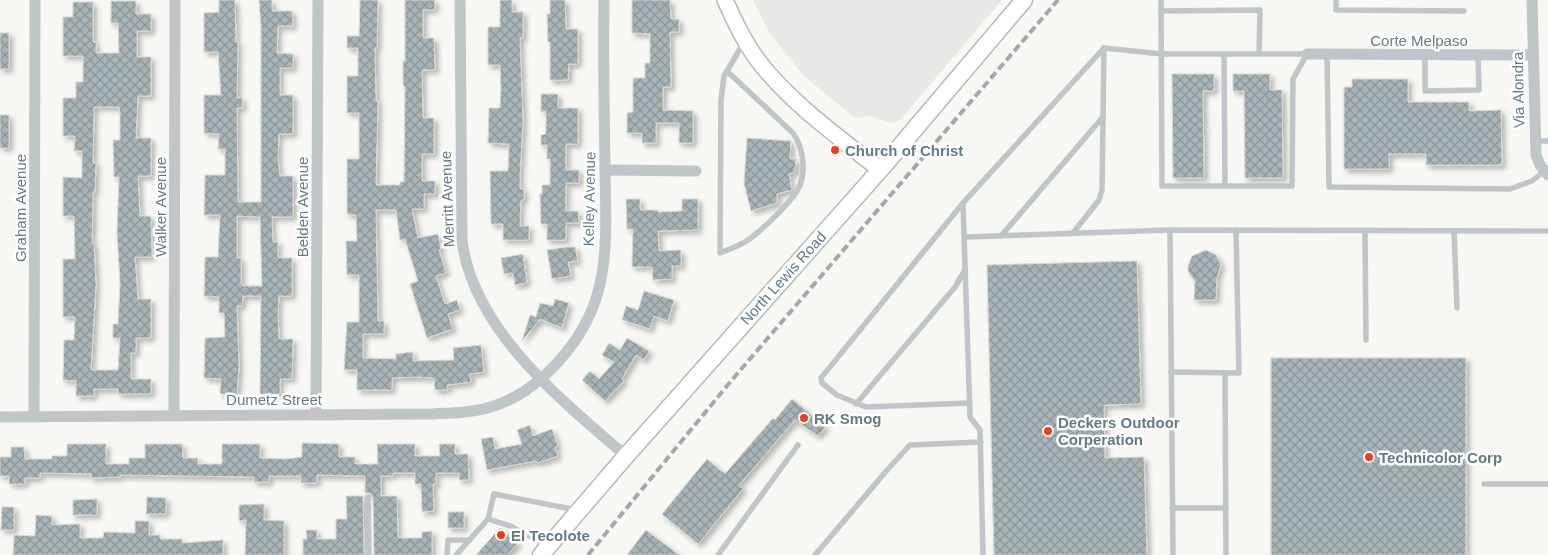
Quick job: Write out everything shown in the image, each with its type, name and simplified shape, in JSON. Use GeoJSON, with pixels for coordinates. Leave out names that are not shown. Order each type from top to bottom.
{"type":"FeatureCollection","features":[{"type":"Feature","properties":{"kind":"main road"},"geometry":{"type":"LineString","coordinates":[[725,0],[744,40],[782,87],[880,170]]}},
{"type":"Feature","properties":{"kind":"main road","name":"North Lewis Road"},"geometry":{"type":"LineString","coordinates":[[545,551],[626,456],[880,170],[1024,0]]}},
{"type":"Feature","properties":{"kind":"street","name":"Graham Avenue"},"geometry":{"type":"LineString","coordinates":[[34,0],[34,416]]}},
{"type":"Feature","properties":{"kind":"street","name":"Walker Avenue"},"geometry":{"type":"LineString","coordinates":[[174,415],[175,0]]}},
{"type":"Feature","properties":{"kind":"street","name":"Belden Avenue"},"geometry":{"type":"LineString","coordinates":[[316,414],[318,0]]}},
{"type":"Feature","properties":{"kind":"street","name":"Merritt Avenue"},"geometry":{"type":"LineString","coordinates":[[460,0],[460,179],[463,251],[474,284],[486,309],[525,362],[626,456]]}},
{"type":"Feature","properties":{"kind":"street","name":"Kelley Avenue"},"geometry":{"type":"LineString","coordinates":[[540,378],[554,366],[576,340],[595,303],[603,258],[605,170],[604,0]]}},
{"type":"Feature","properties":{"kind":"street","name":"Via Alondra"},"geometry":{"type":"LineString","coordinates":[[1532,0],[1536,155],[1546,173]]}},
{"type":"Feature","properties":{"kind":"street","name":"Corte Melpaso"},"geometry":{"type":"LineString","coordinates":[[1307,54],[1532,55]]}},
{"type":"Feature","properties":{"kind":"street"},"geometry":{"type":"LineString","coordinates":[[605,170],[696,171]]}},
{"type":"Feature","properties":{"kind":"street","name":"Dumetz Street"},"geometry":{"type":"LineString","coordinates":[[0,417],[431,414],[473,411],[500,403],[518,394],[540,378]]}},
{"type":"Feature","properties":{"kind":"lane"},"geometry":{"type":"LineString","coordinates":[[1104,48],[1162,54],[1307,54],[1293,79],[1292,186],[1162,186],[1162,54],[1161,0]]}},
{"type":"Feature","properties":{"kind":"lane"},"geometry":{"type":"LineString","coordinates":[[1336,0],[1336,10],[1464,11]]}},
{"type":"Feature","properties":{"kind":"lane"},"geometry":{"type":"LineString","coordinates":[[1161,11],[1260,10],[1259,54]]}},
{"type":"Feature","properties":{"kind":"lane"},"geometry":{"type":"LineString","coordinates":[[727,71],[794,133],[800,143],[803,168],[800,186],[775,218],[750,239],[720,253],[721,100],[724,76],[744,40]]}},
{"type":"Feature","properties":{"kind":"lane"},"geometry":{"type":"LineString","coordinates":[[1073,233],[1099,200],[1102,190],[1104,48]]}},
{"type":"Feature","properties":{"kind":"lane"},"geometry":{"type":"LineString","coordinates":[[970,403],[866,407],[836,395],[822,383],[821,378],[964,203],[1104,48]]}},
{"type":"Feature","properties":{"kind":"lane"},"geometry":{"type":"LineString","coordinates":[[1224,54],[1225,186]]}},
{"type":"Feature","properties":{"kind":"lane"},"geometry":{"type":"LineString","coordinates":[[1327,54],[1329,187],[1510,189],[1532,182],[1546,173]]}},
{"type":"Feature","properties":{"kind":"lane"},"geometry":{"type":"LineString","coordinates":[[1425,55],[1425,91],[1479,90],[1478,55]]}},
{"type":"Feature","properties":{"kind":"lane"},"geometry":{"type":"LineString","coordinates":[[1001,236],[1103,117]]}},
{"type":"Feature","properties":{"kind":"lane"},"geometry":{"type":"LineString","coordinates":[[1535,141],[1548,141]]}},
{"type":"Feature","properties":{"kind":"lane"},"geometry":{"type":"LineString","coordinates":[[964,203],[970,416],[980,430],[983,555]]}},
{"type":"Feature","properties":{"kind":"lane"},"geometry":{"type":"LineString","coordinates":[[965,237],[1170,230],[1548,231]]}},
{"type":"Feature","properties":{"kind":"lane"},"geometry":{"type":"LineString","coordinates":[[1170,230],[1173,555]]}},
{"type":"Feature","properties":{"kind":"lane"},"geometry":{"type":"LineString","coordinates":[[1171,372],[1238,373],[1236,230]]}},
{"type":"Feature","properties":{"kind":"lane"},"geometry":{"type":"LineString","coordinates":[[1365,231],[1366,340]]}},
{"type":"Feature","properties":{"kind":"lane"},"geometry":{"type":"LineString","coordinates":[[1454,231],[1458,308]]}},
{"type":"Feature","properties":{"kind":"lane"},"geometry":{"type":"LineString","coordinates":[[856,404],[949,294],[966,269]]}},
{"type":"Feature","properties":{"kind":"lane"},"geometry":{"type":"LineString","coordinates":[[1225,373],[1226,555]]}},
{"type":"Feature","properties":{"kind":"lane"},"geometry":{"type":"LineString","coordinates":[[815,555],[910,445],[981,442]]}},
{"type":"Feature","properties":{"kind":"lane"},"geometry":{"type":"LineString","coordinates":[[718,555],[798,445]]}},
{"type":"Feature","properties":{"kind":"lane"},"geometry":{"type":"LineString","coordinates":[[1484,484],[1548,484]]}},
{"type":"Feature","properties":{"kind":"lane"},"geometry":{"type":"LineString","coordinates":[[456,555],[488,519],[494,494],[579,511]]}},
{"type":"Feature","properties":{"kind":"lane"},"geometry":{"type":"LineString","coordinates":[[368,497],[368,555]]}},
{"type":"Feature","properties":{"kind":"lane"},"geometry":{"type":"LineString","coordinates":[[1172,508],[1226,508]]}},
{"type":"Feature","properties":{"kind":"lane"},"geometry":{"type":"LineString","coordinates":[[488,519],[510,526],[545,551]]}},
{"type":"Feature","properties":{"kind":"lane"},"geometry":{"type":"LineString","coordinates":[[447,555],[448,540],[470,540]]}},
{"type":"Feature","properties":{"kind":"shaded area"},"geometry":{"type":"Polygon","coordinates":[[[753,0],[1002,0],[899,121],[892,123],[870,116],[855,118],[803,75],[769,32],[753,0]]]}},
{"type":"Feature","properties":{"kind":"building"},"geometry":{"type":"Polygon","coordinates":[[[219,0],[235,0],[236,42],[238,42],[237,98],[242,98],[243,108],[237,108],[238,202],[261,202],[261,26],[259,0],[272,0],[272,11],[292,11],[293,26],[278,26],[277,53],[293,54],[293,68],[280,68],[280,95],[293,95],[293,134],[279,134],[278,160],[280,176],[293,176],[293,217],[272,217],[273,242],[278,242],[278,258],[292,258],[292,296],[279,296],[278,312],[279,339],[293,339],[292,379],[280,379],[280,394],[260,394],[261,296],[243,296],[242,306],[237,306],[239,367],[237,394],[220,394],[221,379],[204,378],[205,338],[225,337],[224,313],[219,313],[219,297],[204,296],[205,257],[218,257],[220,215],[204,215],[205,175],[225,175],[225,149],[218,149],[219,134],[204,133],[204,95],[221,95],[218,52],[204,52],[204,13],[219,12],[219,0]],[[237,216],[237,258],[241,258],[241,283],[243,286],[262,286],[260,217],[237,216]]]}},
{"type":"Feature","properties":{"kind":"building"},"geometry":{"type":"Polygon","coordinates":[[[360,0],[378,0],[377,48],[375,48],[376,101],[378,101],[376,185],[400,185],[400,182],[404,182],[405,86],[403,86],[403,61],[405,61],[405,0],[435,0],[435,10],[423,10],[423,38],[434,38],[435,70],[422,70],[423,118],[434,118],[434,154],[422,154],[422,181],[435,181],[435,194],[424,194],[424,209],[412,209],[418,238],[438,234],[441,249],[439,250],[446,273],[436,276],[445,304],[457,300],[460,310],[448,314],[453,329],[427,338],[410,284],[418,281],[405,239],[400,240],[396,210],[376,210],[378,321],[384,321],[384,334],[363,334],[363,358],[396,359],[396,354],[413,352],[413,361],[454,360],[453,348],[481,345],[484,372],[470,374],[471,382],[447,385],[448,390],[435,390],[434,378],[418,377],[392,378],[392,390],[357,390],[357,370],[344,370],[347,322],[359,322],[359,275],[347,275],[346,241],[357,241],[356,215],[347,214],[347,159],[359,159],[359,113],[347,113],[347,76],[358,76],[358,48],[347,48],[347,36],[359,36],[360,0]]]}},
{"type":"Feature","properties":{"kind":"building"},"geometry":{"type":"Polygon","coordinates":[[[500,0],[512,0],[512,12],[523,12],[523,38],[520,38],[523,122],[520,189],[524,189],[524,200],[521,200],[520,226],[529,226],[529,240],[503,240],[503,224],[491,224],[490,171],[508,171],[509,144],[488,143],[489,108],[500,108],[501,89],[500,65],[488,65],[488,27],[500,27],[500,0]]]}},
{"type":"Feature","properties":{"kind":"building"},"geometry":{"type":"Polygon","coordinates":[[[550,0],[565,0],[566,29],[578,29],[578,64],[569,64],[568,80],[550,80],[550,42],[548,42],[547,14],[550,14],[550,0]]]}},
{"type":"Feature","properties":{"kind":"building"},"geometry":{"type":"Polygon","coordinates":[[[632,0],[670,0],[671,19],[679,19],[679,32],[670,32],[671,87],[663,87],[663,110],[693,111],[693,143],[679,143],[679,123],[656,123],[656,143],[642,143],[642,133],[627,133],[627,113],[633,112],[633,78],[645,78],[645,63],[650,63],[650,34],[632,33],[632,0]]]}},
{"type":"Feature","properties":{"kind":"building"},"geometry":{"type":"Polygon","coordinates":[[[111,1],[136,1],[136,14],[151,14],[151,31],[137,31],[137,57],[151,57],[151,96],[138,96],[136,138],[151,138],[151,176],[138,176],[140,216],[151,216],[152,257],[135,257],[138,299],[151,299],[151,338],[136,338],[136,353],[131,353],[131,379],[151,379],[151,394],[118,394],[118,389],[94,389],[94,396],[76,396],[76,381],[63,380],[64,340],[74,340],[75,317],[63,317],[63,259],[75,259],[74,216],[63,216],[63,177],[82,178],[82,151],[74,151],[75,136],[63,136],[63,98],[76,98],[76,82],[83,82],[83,56],[63,56],[63,17],[73,17],[73,2],[93,2],[93,42],[96,42],[96,53],[119,53],[118,23],[111,23],[111,1]],[[94,107],[93,163],[96,163],[95,192],[93,192],[92,243],[94,243],[96,284],[91,370],[118,370],[120,338],[113,338],[113,324],[118,324],[120,283],[117,232],[119,177],[114,177],[113,140],[120,140],[119,107],[94,107]]]}},
{"type":"Feature","properties":{"kind":"building"},"geometry":{"type":"Polygon","coordinates":[[[0,33],[9,33],[9,69],[0,69],[0,33]]]}},
{"type":"Feature","properties":{"kind":"building"},"geometry":{"type":"Polygon","coordinates":[[[1172,74],[1214,74],[1214,91],[1203,91],[1204,178],[1173,178],[1172,74]]]}},
{"type":"Feature","properties":{"kind":"building"},"geometry":{"type":"Polygon","coordinates":[[[1233,74],[1270,74],[1270,90],[1282,90],[1283,178],[1245,178],[1244,91],[1233,91],[1233,74]]]}},
{"type":"Feature","properties":{"kind":"building"},"geometry":{"type":"Polygon","coordinates":[[[1352,79],[1408,79],[1408,102],[1469,102],[1469,111],[1501,110],[1502,165],[1426,165],[1426,154],[1389,154],[1389,169],[1344,169],[1344,87],[1352,87],[1352,79]]]}},
{"type":"Feature","properties":{"kind":"building"},"geometry":{"type":"Polygon","coordinates":[[[541,94],[558,94],[558,108],[578,108],[578,144],[566,144],[566,170],[579,170],[579,183],[566,183],[566,211],[578,211],[579,223],[566,223],[566,240],[547,240],[547,224],[541,224],[540,194],[542,194],[542,185],[550,185],[550,159],[547,159],[547,145],[541,145],[541,135],[546,134],[546,111],[541,112],[541,94]]]}},
{"type":"Feature","properties":{"kind":"building"},"geometry":{"type":"Polygon","coordinates":[[[0,115],[9,115],[9,148],[0,148],[0,115]]]}},
{"type":"Feature","properties":{"kind":"building"},"geometry":{"type":"Polygon","coordinates":[[[747,138],[791,141],[790,159],[796,159],[795,172],[789,174],[792,190],[777,194],[777,203],[751,211],[744,183],[747,138]]]}},
{"type":"Feature","properties":{"kind":"building"},"geometry":{"type":"Polygon","coordinates":[[[626,199],[640,199],[640,210],[658,210],[658,212],[682,211],[682,199],[698,199],[698,230],[658,231],[659,251],[681,250],[681,266],[672,266],[672,279],[653,280],[652,267],[632,267],[633,229],[627,229],[626,199]]]}},
{"type":"Feature","properties":{"kind":"building"},"geometry":{"type":"Polygon","coordinates":[[[575,247],[578,261],[568,262],[571,276],[552,279],[547,250],[575,247]]]}},
{"type":"Feature","properties":{"kind":"building"},"geometry":{"type":"Polygon","coordinates":[[[1206,250],[1216,255],[1221,265],[1217,278],[1216,300],[1194,300],[1195,281],[1188,271],[1188,266],[1192,256],[1206,250]]]}},
{"type":"Feature","properties":{"kind":"building"},"geometry":{"type":"Polygon","coordinates":[[[523,254],[527,283],[515,285],[513,273],[504,274],[501,258],[523,254]]]}},
{"type":"Feature","properties":{"kind":"building","name":"Deckers Outdoor Corperation"},"geometry":{"type":"Polygon","coordinates":[[[1137,261],[1141,404],[1104,405],[1105,458],[1144,457],[1147,555],[994,555],[987,265],[1137,261]]]}},
{"type":"Feature","properties":{"kind":"building"},"geometry":{"type":"Polygon","coordinates":[[[644,291],[674,300],[668,321],[654,316],[650,329],[622,320],[626,306],[638,310],[644,291]]]}},
{"type":"Feature","properties":{"kind":"building"},"geometry":{"type":"Polygon","coordinates":[[[555,299],[569,303],[562,328],[540,319],[522,341],[530,315],[536,317],[540,303],[553,306],[555,299]]]}},
{"type":"Feature","properties":{"kind":"building"},"geometry":{"type":"Polygon","coordinates":[[[627,338],[649,351],[644,360],[636,355],[622,379],[624,381],[605,401],[582,380],[590,371],[599,379],[614,362],[602,355],[609,343],[620,350],[627,338]]]}},
{"type":"Feature","properties":{"kind":"building","name":"Technicolor Corp"},"geometry":{"type":"Polygon","coordinates":[[[1271,358],[1466,358],[1466,555],[1271,555],[1271,358]]]}},
{"type":"Feature","properties":{"kind":"building"},"geometry":{"type":"Polygon","coordinates":[[[792,399],[826,427],[818,436],[795,420],[739,485],[743,489],[698,544],[662,514],[707,459],[725,474],[773,418],[775,420],[792,399]]]}},
{"type":"Feature","properties":{"kind":"building"},"geometry":{"type":"Polygon","coordinates":[[[530,425],[533,436],[552,429],[558,446],[555,447],[558,456],[537,463],[536,461],[487,470],[481,439],[493,437],[495,449],[522,444],[517,430],[530,425]]]}},
{"type":"Feature","properties":{"kind":"building"},"geometry":{"type":"Polygon","coordinates":[[[302,443],[339,444],[339,457],[355,457],[355,464],[378,464],[377,444],[415,444],[415,456],[440,456],[439,444],[455,444],[455,454],[468,454],[469,480],[459,480],[459,473],[436,473],[436,484],[433,484],[434,511],[422,512],[421,484],[415,484],[415,473],[393,473],[393,476],[381,476],[381,496],[397,496],[398,538],[422,538],[422,532],[432,531],[432,555],[374,555],[373,497],[370,493],[365,493],[365,476],[317,475],[317,483],[301,483],[301,476],[269,476],[269,482],[254,482],[254,477],[120,475],[120,477],[91,478],[91,474],[40,473],[40,478],[25,478],[25,484],[9,484],[9,476],[0,476],[0,457],[11,457],[11,447],[24,447],[25,459],[52,459],[52,456],[67,456],[67,444],[106,444],[106,464],[129,464],[129,458],[145,458],[145,444],[182,444],[183,458],[198,458],[198,464],[222,464],[222,444],[260,444],[260,458],[286,459],[302,457],[302,443]]]}},
{"type":"Feature","properties":{"kind":"building"},"geometry":{"type":"Polygon","coordinates":[[[346,496],[363,496],[364,555],[303,555],[303,539],[307,539],[306,530],[317,530],[317,539],[336,539],[336,519],[347,519],[346,496]]]}},
{"type":"Feature","properties":{"kind":"building"},"geometry":{"type":"Polygon","coordinates":[[[147,497],[166,498],[166,514],[146,514],[147,497]]]}},
{"type":"Feature","properties":{"kind":"building"},"geometry":{"type":"Polygon","coordinates":[[[97,499],[97,515],[73,515],[73,500],[97,499]]]}},
{"type":"Feature","properties":{"kind":"building"},"geometry":{"type":"Polygon","coordinates":[[[264,504],[264,520],[284,521],[284,555],[245,555],[246,520],[239,521],[239,505],[264,504]]]}},
{"type":"Feature","properties":{"kind":"building"},"geometry":{"type":"Polygon","coordinates":[[[2,507],[14,507],[14,530],[1,530],[2,507]]]}},
{"type":"Feature","properties":{"kind":"building"},"geometry":{"type":"Polygon","coordinates":[[[448,512],[464,512],[464,528],[448,528],[448,512]]]}},
{"type":"Feature","properties":{"kind":"building"},"geometry":{"type":"Polygon","coordinates":[[[36,515],[52,516],[52,525],[80,524],[80,538],[103,538],[104,532],[135,533],[135,521],[149,521],[149,535],[160,535],[160,539],[182,539],[182,543],[223,540],[223,555],[13,555],[14,535],[35,536],[36,515]]]}},
{"type":"Feature","properties":{"kind":"building","name":"El Tecolote"},"geometry":{"type":"Polygon","coordinates":[[[500,528],[518,543],[507,555],[476,555],[500,528]]]}},
{"type":"Feature","properties":{"kind":"building"},"geometry":{"type":"Polygon","coordinates":[[[646,530],[679,555],[627,555],[646,530]]]}},
{"type":"Feature","properties":{"kind":"railway"},"geometry":{"type":"LineString","coordinates":[[588,555],[731,381],[1058,0]]}},
{"type":"Feature","properties":{"kind":"place","name":"Church of Christ"},"geometry":{"type":"Point","coordinates":[835,150]}},
{"type":"Feature","properties":{"kind":"place","name":"RK Smog"},"geometry":{"type":"Point","coordinates":[804,418]}},
{"type":"Feature","properties":{"kind":"place","name":"Deckers Outdoor Corperation"},"geometry":{"type":"Point","coordinates":[1048,431]}},
{"type":"Feature","properties":{"kind":"place","name":"Technicolor Corp"},"geometry":{"type":"Point","coordinates":[1369,457]}},
{"type":"Feature","properties":{"kind":"place","name":"El Tecolote"},"geometry":{"type":"Point","coordinates":[501,535]}}]}
